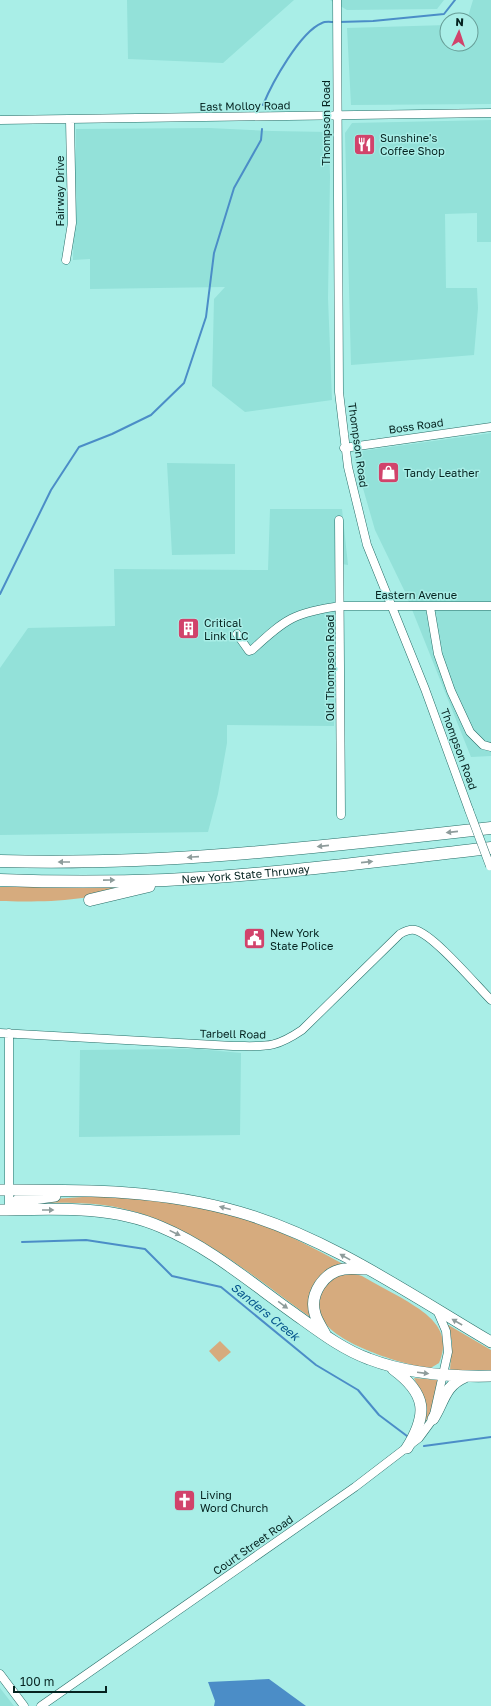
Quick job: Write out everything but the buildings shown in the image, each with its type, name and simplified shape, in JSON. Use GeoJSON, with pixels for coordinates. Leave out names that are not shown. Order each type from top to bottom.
{"type":"FeatureCollection","features":[{"type":"Feature","properties":{"kind":"highway","name":"New York State Thruway"},"geometry":{"type":"LineString","coordinates":[[0,861],[97,862],[228,855],[491,828]]}},
{"type":"Feature","properties":{"kind":"highway","name":"New York State Thruway"},"geometry":{"type":"LineString","coordinates":[[0,880],[68,881],[188,878],[277,872],[491,848]]}},
{"type":"Feature","properties":{"kind":"highway"},"geometry":{"type":"LineString","coordinates":[[90,900],[135,888],[188,878]]}},
{"type":"Feature","properties":{"kind":"main road"},"geometry":{"type":"LineString","coordinates":[[0,1197],[5,1190],[105,1191],[180,1198],[241,1213],[318,1243],[366,1269],[491,1342]]}},
{"type":"Feature","properties":{"kind":"main road"},"geometry":{"type":"LineString","coordinates":[[5,1210],[18,1200],[105,1191]]}},
{"type":"Feature","properties":{"kind":"main road"},"geometry":{"type":"LineString","coordinates":[[5,1210],[76,1210],[109,1213],[161,1227],[194,1243],[326,1335],[352,1351],[388,1366],[405,1370],[465,1377],[491,1376]]}},
{"type":"Feature","properties":{"kind":"main road"},"geometry":{"type":"LineString","coordinates":[[326,1335],[315,1313],[314,1302],[318,1288],[326,1276],[333,1272],[344,1269],[366,1269]]}},
{"type":"Feature","properties":{"kind":"main road"},"geometry":{"type":"LineString","coordinates":[[388,1366],[415,1388],[419,1395],[422,1409],[418,1429],[407,1448]]}},
{"type":"Feature","properties":{"kind":"main road"},"geometry":{"type":"LineString","coordinates":[[432,1419],[440,1408],[449,1387],[454,1382],[465,1377]]}},
{"type":"Feature","properties":{"kind":"street","name":"Thompson Road"},"geometry":{"type":"LineString","coordinates":[[337,0],[336,116],[339,392],[344,448],[357,507],[365,535],[391,606],[425,689],[491,867]]}},
{"type":"Feature","properties":{"kind":"street","name":"East Molloy Road"},"geometry":{"type":"LineString","coordinates":[[0,120],[491,113]]}},
{"type":"Feature","properties":{"kind":"street","name":"Fairway Drive"},"geometry":{"type":"LineString","coordinates":[[66,260],[70,245],[72,223],[70,120]]}},
{"type":"Feature","properties":{"kind":"street","name":"Boss Road"},"geometry":{"type":"LineString","coordinates":[[344,448],[491,427]]}},
{"type":"Feature","properties":{"kind":"street","name":"Old Thompson Road"},"geometry":{"type":"LineString","coordinates":[[339,520],[341,606],[341,815]]}},
{"type":"Feature","properties":{"kind":"street","name":"Eastern Avenue"},"geometry":{"type":"LineString","coordinates":[[237,634],[246,649],[249,651],[276,628],[301,613],[341,606],[491,606]]}},
{"type":"Feature","properties":{"kind":"street"},"geometry":{"type":"LineString","coordinates":[[430,607],[438,654],[452,691],[470,732],[483,744],[491,747]]}},
{"type":"Feature","properties":{"kind":"street","name":"Tarbell Road"},"geometry":{"type":"LineString","coordinates":[[0,1033],[233,1046],[271,1046],[285,1041],[302,1030],[400,934],[409,930],[416,930],[430,938],[491,1000]]}},
{"type":"Feature","properties":{"kind":"street"},"geometry":{"type":"LineString","coordinates":[[5,1210],[9,1033]]}},
{"type":"Feature","properties":{"kind":"street","name":"Court Street Road"},"geometry":{"type":"LineString","coordinates":[[41,1706],[355,1487],[419,1438],[432,1419],[448,1352],[446,1331],[437,1310]]}},
{"type":"Feature","properties":{"kind":"street"},"geometry":{"type":"LineString","coordinates":[[0,1674],[24,1706]]}},
{"type":"Feature","properties":{"kind":"shaded area"},"geometry":{"type":"Polygon","coordinates":[[[127,0],[294,0],[223,63],[128,59],[127,0]]]}},
{"type":"Feature","properties":{"kind":"shaded area"},"geometry":{"type":"Polygon","coordinates":[[[330,0],[444,0],[437,9],[347,10],[330,0]]]}},
{"type":"Feature","properties":{"kind":"shaded area"},"geometry":{"type":"Polygon","coordinates":[[[473,0],[491,0],[491,104],[351,105],[347,28],[439,25],[439,52],[479,52],[479,12],[469,12],[473,0]]]}},
{"type":"Feature","properties":{"kind":"shaded area"},"geometry":{"type":"Polygon","coordinates":[[[491,120],[491,242],[477,242],[477,213],[445,214],[446,288],[477,288],[478,308],[474,355],[351,365],[345,133],[352,123],[491,120]]]}},
{"type":"Feature","properties":{"kind":"shaded area"},"geometry":{"type":"Polygon","coordinates":[[[209,128],[329,132],[330,177],[328,298],[332,400],[245,412],[212,386],[214,299],[225,287],[90,289],[90,259],[73,260],[76,129],[209,128]]]}},
{"type":"Feature","properties":{"kind":"shaded area"},"geometry":{"type":"Polygon","coordinates":[[[491,433],[491,756],[471,757],[405,592],[375,530],[354,457],[361,451],[491,433]]]}},
{"type":"Feature","properties":{"kind":"shaded area"},"geometry":{"type":"Polygon","coordinates":[[[167,463],[235,464],[235,554],[172,555],[167,463]]]}},
{"type":"Feature","properties":{"kind":"shaded area"},"geometry":{"type":"Polygon","coordinates":[[[270,509],[342,509],[348,565],[336,563],[334,726],[227,725],[227,743],[218,794],[208,832],[0,835],[0,668],[28,628],[115,626],[114,569],[268,570],[270,509]]]}},
{"type":"Feature","properties":{"kind":"shaded area"},"geometry":{"type":"Polygon","coordinates":[[[118,886],[108,892],[95,896],[44,901],[0,901],[0,887],[118,886]]]}},
{"type":"Feature","properties":{"kind":"shaded area"},"geometry":{"type":"Polygon","coordinates":[[[199,1049],[241,1053],[240,1135],[79,1137],[80,1050],[199,1049]]]}},
{"type":"Feature","properties":{"kind":"shaded area"},"geometry":{"type":"Polygon","coordinates":[[[112,1195],[187,1205],[242,1218],[292,1238],[343,1264],[324,1273],[314,1320],[215,1249],[189,1234],[161,1221],[133,1211],[103,1205],[73,1203],[24,1203],[24,1201],[112,1195]]]}},
{"type":"Feature","properties":{"kind":"shaded area"},"geometry":{"type":"Polygon","coordinates":[[[352,1273],[362,1276],[400,1297],[419,1309],[434,1322],[440,1331],[443,1340],[443,1351],[439,1363],[429,1369],[386,1357],[354,1344],[340,1336],[329,1327],[321,1317],[319,1311],[319,1302],[323,1288],[325,1284],[333,1278],[352,1273]]]}},
{"type":"Feature","properties":{"kind":"shaded area"},"geometry":{"type":"Polygon","coordinates":[[[445,1323],[491,1350],[491,1370],[450,1370],[452,1341],[445,1323]]]}},
{"type":"Feature","properties":{"kind":"shaded area"},"geometry":{"type":"Polygon","coordinates":[[[220,1341],[231,1352],[219,1362],[209,1351],[220,1341]]]}},
{"type":"Feature","properties":{"kind":"shaded area"},"geometry":{"type":"Polygon","coordinates":[[[414,1378],[438,1380],[432,1409],[420,1432],[421,1394],[414,1378]]]}},
{"type":"Feature","properties":{"kind":"shaded area"},"geometry":{"type":"Polygon","coordinates":[[[0,1688],[14,1706],[0,1706],[0,1688]]]}},
{"type":"Feature","properties":{"kind":"water"},"geometry":{"type":"Polygon","coordinates":[[[269,1679],[306,1706],[214,1706],[215,1701],[208,1682],[269,1679]]]}},
{"type":"Feature","properties":{"kind":"waterway"},"geometry":{"type":"LineString","coordinates":[[339,22],[373,21],[444,14],[455,0]]}},
{"type":"Feature","properties":{"kind":"waterway"},"geometry":{"type":"LineString","coordinates":[[263,105],[273,84],[296,47],[314,28],[322,23],[334,22]]}},
{"type":"Feature","properties":{"kind":"waterway"},"geometry":{"type":"LineString","coordinates":[[0,594],[51,490],[79,447],[112,434],[151,415],[184,383],[206,317],[214,253],[234,188],[261,140],[262,129]]}},
{"type":"Feature","properties":{"kind":"waterway","name":"Sanders Creek"},"geometry":{"type":"LineString","coordinates":[[22,1242],[86,1240],[145,1249],[172,1276],[221,1287],[316,1365],[358,1390],[379,1415],[407,1436]]}},
{"type":"Feature","properties":{"kind":"waterway","name":"Sanders Creek"},"geometry":{"type":"LineString","coordinates":[[424,1446],[491,1437]]}},
{"type":"Feature","properties":{"kind":"place","name":"Sunshine's Coffee Shop"},"geometry":{"type":"Point","coordinates":[364,144]}},
{"type":"Feature","properties":{"kind":"place","name":"Tandy Leather"},"geometry":{"type":"Point","coordinates":[389,473]}},
{"type":"Feature","properties":{"kind":"place","name":"Critical Link LLC"},"geometry":{"type":"Point","coordinates":[189,629]}},
{"type":"Feature","properties":{"kind":"place","name":"New York State Police"},"geometry":{"type":"Point","coordinates":[254,939]}},
{"type":"Feature","properties":{"kind":"place","name":"Living Word Church"},"geometry":{"type":"Point","coordinates":[185,1501]}}]}
